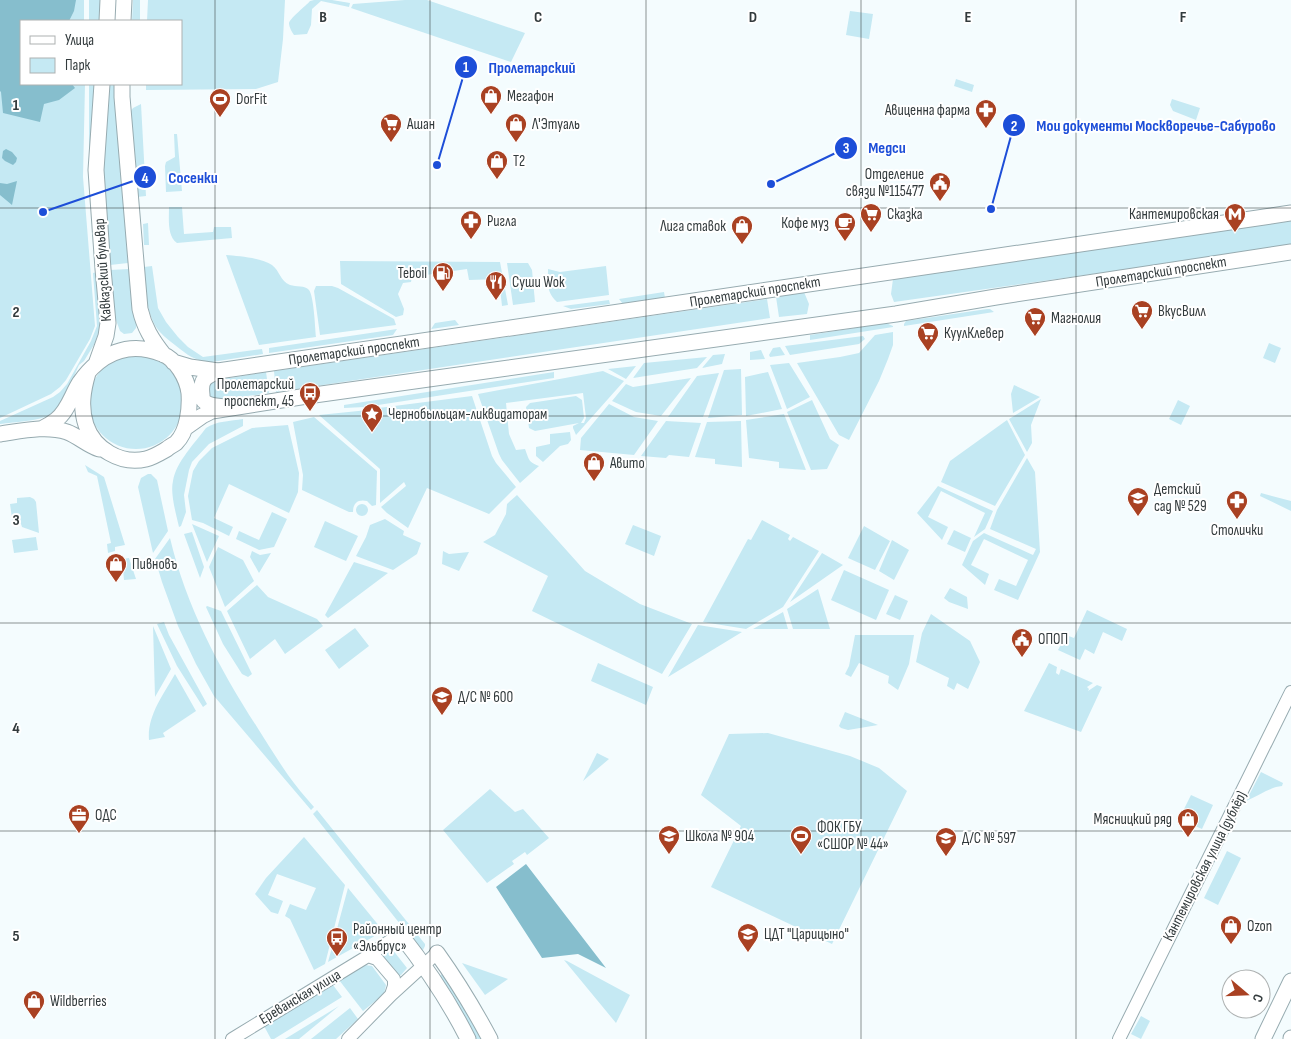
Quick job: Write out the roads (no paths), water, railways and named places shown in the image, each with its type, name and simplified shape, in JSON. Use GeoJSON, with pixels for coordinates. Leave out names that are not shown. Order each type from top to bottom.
{"type":"FeatureCollection","features":[{"type":"Feature","properties":{"kind":"main road"},"geometry":{"type":"LineString","coordinates":[[107,20],[108,0]]}},
{"type":"Feature","properties":{"kind":"main road"},"geometry":{"type":"LineString","coordinates":[[123,20],[124,0]]}},
{"type":"Feature","properties":{"kind":"main road","name":"Кавказский бульвар"},"geometry":{"type":"LineString","coordinates":[[92,368],[106,336],[108,323],[96,170],[102,85]]}},
{"type":"Feature","properties":{"kind":"main road"},"geometry":{"type":"LineString","coordinates":[[92,368],[83,396],[83,413],[90,434],[96,443],[108,453],[135,460],[158,455],[176,443],[185,428],[188,390],[183,377],[152,339],[145,327],[140,309],[122,85]]}},
{"type":"Feature","properties":{"kind":"main road","name":"Пролетарский проспект"},"geometry":{"type":"LineString","coordinates":[[169,358],[190,367],[218,371],[1291,213]]}},
{"type":"Feature","properties":{"kind":"main road","name":"Пролетарский проспект"},"geometry":{"type":"LineString","coordinates":[[185,428],[212,411],[229,408],[896,314],[1291,252]]}},
{"type":"Feature","properties":{"kind":"main road"},"geometry":{"type":"LineString","coordinates":[[43,428],[57,420],[65,410],[80,382],[106,356],[132,348],[152,350],[169,358]]}},
{"type":"Feature","properties":{"kind":"main road","name":"Пролетарский проспект"},"geometry":{"type":"LineString","coordinates":[[218,371],[202,381],[203,400],[205,403],[229,408]]}},
{"type":"Feature","properties":{"kind":"main road"},"geometry":{"type":"LineString","coordinates":[[0,434],[43,428],[66,432],[92,446],[104,450]]}},
{"type":"Feature","properties":{"kind":"main road"},"geometry":{"type":"LineString","coordinates":[[400,934],[433,977],[468,1039]]}},
{"type":"Feature","properties":{"kind":"main road"},"geometry":{"type":"LineString","coordinates":[[437,953],[473,1007],[490,1039]]}},
{"type":"Feature","properties":{"kind":"main road"},"geometry":{"type":"LineString","coordinates":[[1263,1039],[1291,980]]}},
{"type":"Feature","properties":{"kind":"street","name":"Кантемировская улица (дублёр)"},"geometry":{"type":"LineString","coordinates":[[1119,1039],[1291,692]]}},
{"type":"Feature","properties":{"kind":"street","name":"Ереванская улица"},"geometry":{"type":"LineString","coordinates":[[232,1039],[368,956],[400,934]]}},
{"type":"Feature","properties":{"kind":"street"},"geometry":{"type":"LineString","coordinates":[[348,1039],[391,995],[437,953]]}},
{"type":"Feature","properties":{"kind":"street"},"geometry":{"type":"LineString","coordinates":[[368,956],[377,960],[394,979],[391,995]]}},
{"type":"Feature","properties":{"kind":"place","name":"Мегафон"},"geometry":{"type":"Point","coordinates":[491,115]}},
{"type":"Feature","properties":{"kind":"place","name":"DorFit"},"geometry":{"type":"Point","coordinates":[220,118]}},
{"type":"Feature","properties":{"kind":"place","name":"Авиценна фарма"},"geometry":{"type":"Point","coordinates":[986,129]}},
{"type":"Feature","properties":{"kind":"place","name":"Ашан"},"geometry":{"type":"Point","coordinates":[391,143]}},
{"type":"Feature","properties":{"kind":"place","name":"Л'Этуаль"},"geometry":{"type":"Point","coordinates":[516,143]}},
{"type":"Feature","properties":{"kind":"place","name":"Пролетарский"},"geometry":{"type":"Point","coordinates":[437,165]}},
{"type":"Feature","properties":{"kind":"place","name":"T2"},"geometry":{"type":"Point","coordinates":[497,180]}},
{"type":"Feature","properties":{"kind":"place","name":"Медси"},"geometry":{"type":"Point","coordinates":[771,184]}},
{"type":"Feature","properties":{"kind":"place","name":"Отделение связи №115477"},"geometry":{"type":"Point","coordinates":[940,202]}},
{"type":"Feature","properties":{"kind":"place","name":"Мои документы Москворечье-Сабурово"},"geometry":{"type":"Point","coordinates":[991,209]}},
{"type":"Feature","properties":{"kind":"place","name":"Сосенки"},"geometry":{"type":"Point","coordinates":[43,212]}},
{"type":"Feature","properties":{"kind":"place","name":"Сказка"},"geometry":{"type":"Point","coordinates":[871,233]}},
{"type":"Feature","properties":{"kind":"place","name":"Кантемировская"},"geometry":{"type":"Point","coordinates":[1235,233]}},
{"type":"Feature","properties":{"kind":"place","name":"Ригла"},"geometry":{"type":"Point","coordinates":[471,240]}},
{"type":"Feature","properties":{"kind":"place","name":"Кофе муз"},"geometry":{"type":"Point","coordinates":[845,242]}},
{"type":"Feature","properties":{"kind":"place","name":"Лига ставок"},"geometry":{"type":"Point","coordinates":[742,245]}},
{"type":"Feature","properties":{"kind":"place","name":"Teboil"},"geometry":{"type":"Point","coordinates":[443,292]}},
{"type":"Feature","properties":{"kind":"place","name":"Суши Wok"},"geometry":{"type":"Point","coordinates":[496,301]}},
{"type":"Feature","properties":{"kind":"place","name":"ВкусВилл"},"geometry":{"type":"Point","coordinates":[1142,330]}},
{"type":"Feature","properties":{"kind":"place","name":"Магнолия"},"geometry":{"type":"Point","coordinates":[1035,337]}},
{"type":"Feature","properties":{"kind":"place","name":"КуулКлевер"},"geometry":{"type":"Point","coordinates":[928,352]}},
{"type":"Feature","properties":{"kind":"place","name":"Пролетарский проспект, 45"},"geometry":{"type":"Point","coordinates":[310,412]}},
{"type":"Feature","properties":{"kind":"place","name":"Чернобыльцам-ликвидаторам"},"geometry":{"type":"Point","coordinates":[372,433]}},
{"type":"Feature","properties":{"kind":"place","name":"Авито"},"geometry":{"type":"Point","coordinates":[594,482]}},
{"type":"Feature","properties":{"kind":"place","name":"Детский сад № 529"},"geometry":{"type":"Point","coordinates":[1138,517]}},
{"type":"Feature","properties":{"kind":"place","name":"Столички"},"geometry":{"type":"Point","coordinates":[1237,520]}},
{"type":"Feature","properties":{"kind":"place","name":"Пивновъ"},"geometry":{"type":"Point","coordinates":[116,583]}},
{"type":"Feature","properties":{"kind":"place","name":"ОПОП"},"geometry":{"type":"Point","coordinates":[1022,658]}},
{"type":"Feature","properties":{"kind":"place","name":"Д/C № 600"},"geometry":{"type":"Point","coordinates":[442,716]}},
{"type":"Feature","properties":{"kind":"place","name":"ОДС"},"geometry":{"type":"Point","coordinates":[79,834]}},
{"type":"Feature","properties":{"kind":"place","name":"Мясницкий ряд"},"geometry":{"type":"Point","coordinates":[1188,838]}},
{"type":"Feature","properties":{"kind":"place","name":"Школа № 904"},"geometry":{"type":"Point","coordinates":[669,855]}},
{"type":"Feature","properties":{"kind":"place","name":"ФОК ГБУ «СШОР № 44»"},"geometry":{"type":"Point","coordinates":[801,855]}},
{"type":"Feature","properties":{"kind":"place","name":"Д/C № 597"},"geometry":{"type":"Point","coordinates":[946,857]}},
{"type":"Feature","properties":{"kind":"place","name":"Ozon"},"geometry":{"type":"Point","coordinates":[1231,945]}},
{"type":"Feature","properties":{"kind":"place","name":"ЦДТ \"Царицыно\""},"geometry":{"type":"Point","coordinates":[748,953]}},
{"type":"Feature","properties":{"kind":"place","name":"Районный центр «Эльбрус»"},"geometry":{"type":"Point","coordinates":[337,957]}},
{"type":"Feature","properties":{"kind":"place","name":"Wildberries"},"geometry":{"type":"Point","coordinates":[34,1020]}}]}
